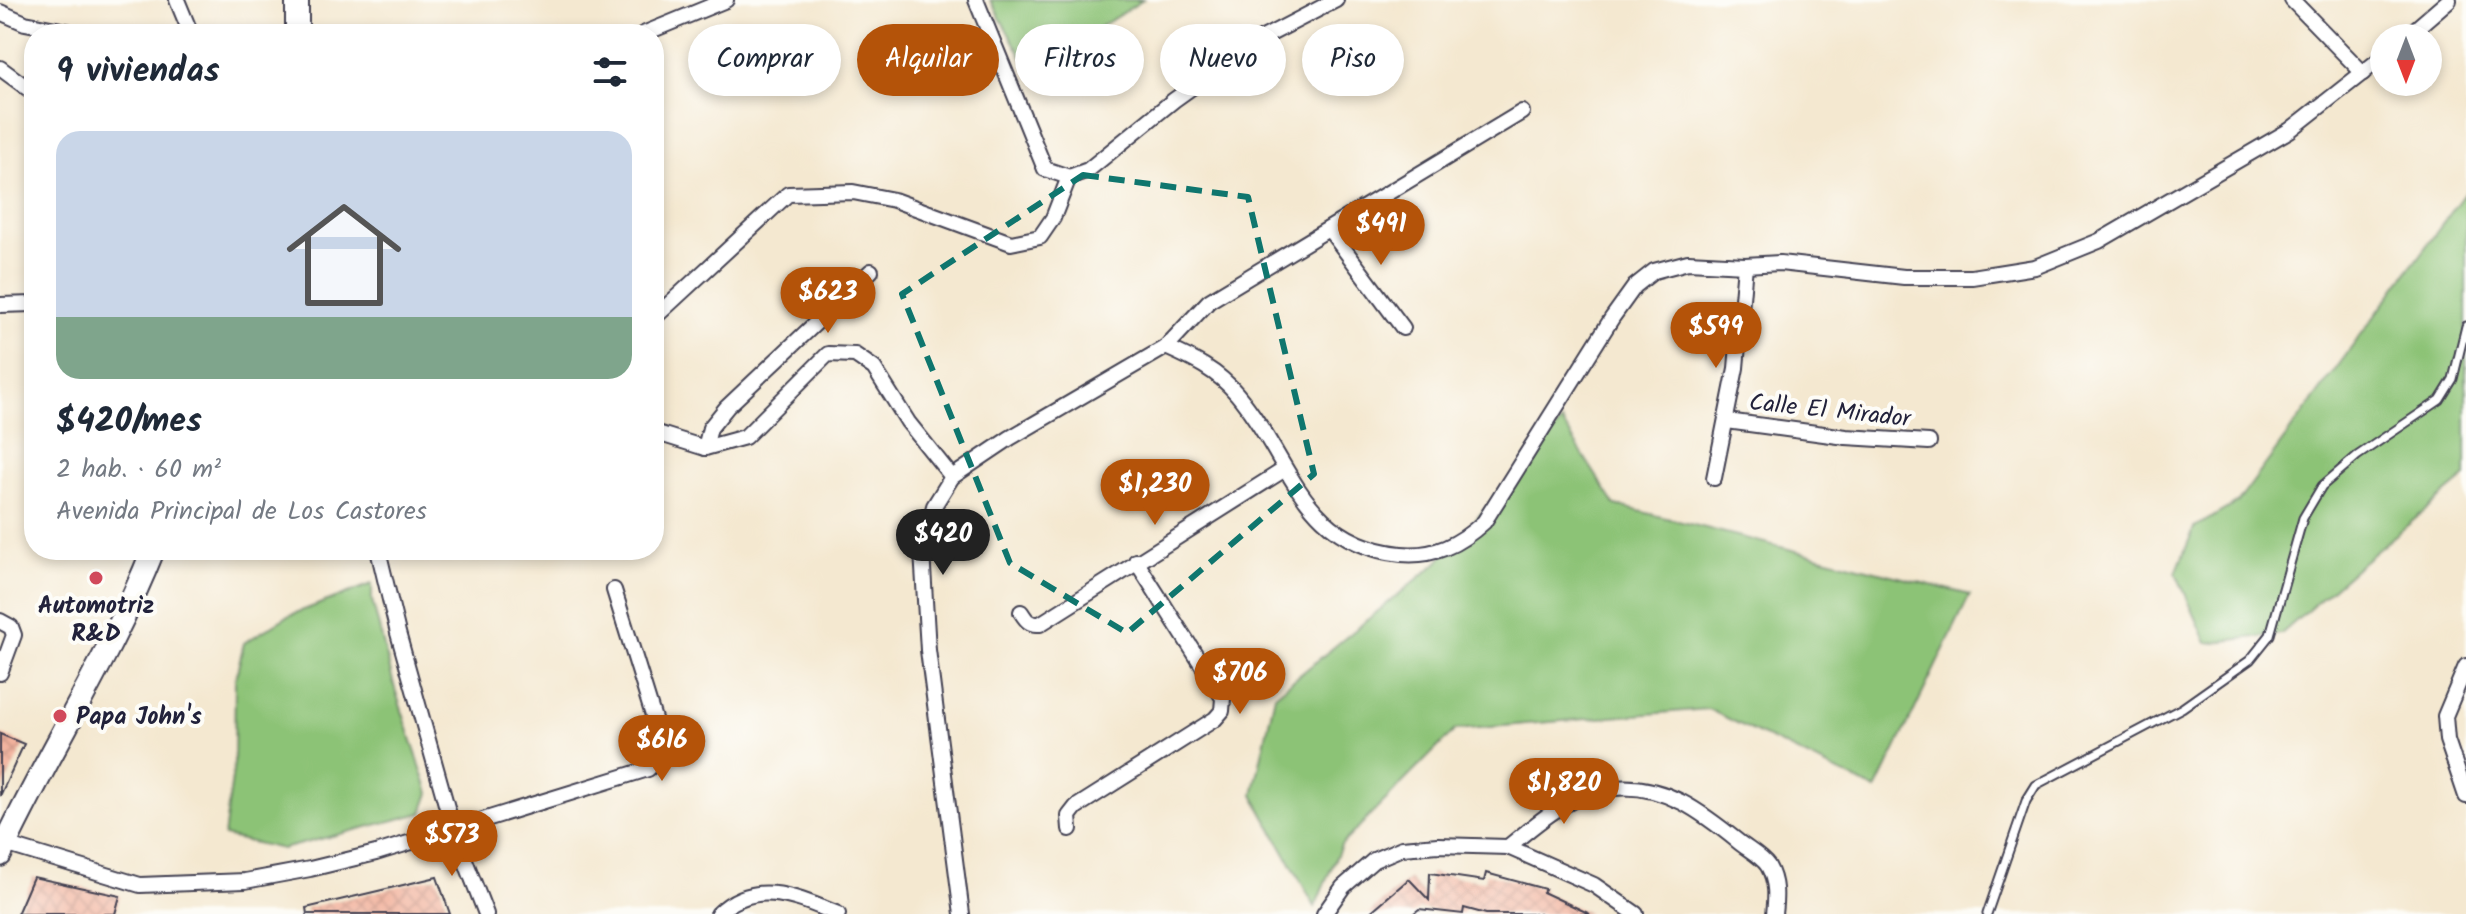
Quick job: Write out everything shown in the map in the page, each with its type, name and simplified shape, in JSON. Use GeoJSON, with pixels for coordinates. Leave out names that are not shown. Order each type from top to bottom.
{"type":"FeatureCollection","features":[{"type":"Feature","properties":{"kind":"street"},"geometry":{"type":"LineString","coordinates":[[177,0],[187,24]]}},
{"type":"Feature","properties":{"kind":"street"},"geometry":{"type":"LineString","coordinates":[[297,0],[297,24]]}},
{"type":"Feature","properties":{"kind":"street"},"geometry":{"type":"LineString","coordinates":[[664,25],[726,0]]}},
{"type":"Feature","properties":{"kind":"street"},"geometry":{"type":"LineString","coordinates":[[976,0],[1045,169],[1069,177],[1088,170],[1174,100],[1255,42],[1336,0]]}},
{"type":"Feature","properties":{"kind":"street"},"geometry":{"type":"LineString","coordinates":[[2292,0],[2363,73]]}},
{"type":"Feature","properties":{"kind":"street"},"geometry":{"type":"LineString","coordinates":[[2421,24],[2449,0]]}},
{"type":"Feature","properties":{"kind":"street"},"geometry":{"type":"LineString","coordinates":[[0,12],[30,24]]}},
{"type":"Feature","properties":{"kind":"street"},"geometry":{"type":"LineString","coordinates":[[1166,347],[1201,362],[1238,395],[1300,494],[1331,528],[1376,551],[1418,555],[1465,539],[1484,522],[1579,369],[1635,286],[1654,271],[1688,262],[1780,263],[1904,277],[1972,277],[2035,267],[2099,241],[2290,130],[2370,67]]}},
{"type":"Feature","properties":{"kind":"street"},"geometry":{"type":"LineString","coordinates":[[0,68],[24,86]]}},
{"type":"Feature","properties":{"kind":"street"},"geometry":{"type":"LineString","coordinates":[[962,914],[928,650],[922,551],[934,506],[952,477],[1010,438],[1166,347],[1209,301],[1522,112]]}},
{"type":"Feature","properties":{"kind":"street"},"geometry":{"type":"LineString","coordinates":[[664,309],[788,194],[853,192],[894,200],[1011,243],[1040,237],[1053,218],[1069,177]]}},
{"type":"Feature","properties":{"kind":"street"},"geometry":{"type":"LineString","coordinates":[[1329,229],[1403,328]]}},
{"type":"Feature","properties":{"kind":"street","name":"Calle El Mirador"},"geometry":{"type":"LineString","coordinates":[[1714,478],[1736,368],[1745,265]]}},
{"type":"Feature","properties":{"kind":"street"},"geometry":{"type":"LineString","coordinates":[[705,448],[710,428],[727,407],[871,271]]}},
{"type":"Feature","properties":{"kind":"street"},"geometry":{"type":"LineString","coordinates":[[0,305],[24,304]]}},
{"type":"Feature","properties":{"kind":"street"},"geometry":{"type":"LineString","coordinates":[[664,435],[705,448],[745,437],[828,354],[855,355],[874,368],[908,422],[952,477]]}},
{"type":"Feature","properties":{"kind":"street","name":"Calle El Mirador"},"geometry":{"type":"LineString","coordinates":[[1727,421],[1846,437],[1929,442]]}},
{"type":"Feature","properties":{"kind":"street"},"geometry":{"type":"LineString","coordinates":[[1021,612],[1027,621],[1040,624],[1285,469]]}},
{"type":"Feature","properties":{"kind":"street"},"geometry":{"type":"LineString","coordinates":[[149,560],[132,604],[53,748],[2,850],[140,885],[245,881],[363,856],[648,769],[664,751],[614,590]]}},
{"type":"Feature","properties":{"kind":"street"},"geometry":{"type":"LineString","coordinates":[[380,560],[453,829],[486,914]]}},
{"type":"Feature","properties":{"kind":"street"},"geometry":{"type":"LineString","coordinates":[[1070,829],[1069,816],[1076,807],[1215,719],[1222,711],[1223,698],[1136,561]]}},
{"type":"Feature","properties":{"kind":"street"},"geometry":{"type":"LineString","coordinates":[[0,621],[11,627],[14,635],[0,673]]}},
{"type":"Feature","properties":{"kind":"street"},"geometry":{"type":"LineString","coordinates":[[2466,666],[2445,716],[2447,740],[2466,796]]}},
{"type":"Feature","properties":{"kind":"street"},"geometry":{"type":"LineString","coordinates":[[1508,847],[1554,810],[1584,796],[1612,788],[1638,788],[1663,793],[1696,808],[1767,863],[1775,880],[1774,914]]}},
{"type":"Feature","properties":{"kind":"street"},"geometry":{"type":"LineString","coordinates":[[1324,914],[1343,887],[1374,860],[1402,848],[1438,845],[1508,847],[1594,885],[1636,914]]}},
{"type":"Feature","properties":{"kind":"street"},"geometry":{"type":"LineString","coordinates":[[718,914],[740,899],[765,893],[787,894],[838,914]]}},
{"type":"Feature","properties":{"kind":"lane"},"geometry":{"type":"LineString","coordinates":[[1987,914],[2026,801],[2036,785],[2182,708],[2250,660],[2270,635],[2303,518],[2322,486],[2357,456],[2440,400],[2453,379],[2466,326]]}},
{"type":"Feature","properties":{"kind":"highlighted area"},"geometry":{"type":"Polygon","coordinates":[[[1083,175],[1248,197],[1314,474],[1127,633],[1010,563],[902,294],[1083,175]]]}},
{"type":"Feature","properties":{"kind":"green space"},"geometry":{"type":"Polygon","coordinates":[[[990,0],[1143,0],[1105,24],[1015,24],[1015,44],[990,0]]]}},
{"type":"Feature","properties":{"kind":"green space"},"geometry":{"type":"Polygon","coordinates":[[[2466,192],[2466,477],[2281,634],[2207,643],[2176,573],[2194,528],[2238,502],[2466,192]]]}},
{"type":"Feature","properties":{"kind":"green space"},"geometry":{"type":"Polygon","coordinates":[[[1562,422],[1615,505],[1970,595],[1876,790],[1708,709],[1455,730],[1341,845],[1315,907],[1253,795],[1275,695],[1437,563],[1562,422]]]}},
{"type":"Feature","properties":{"kind":"green space"},"geometry":{"type":"Polygon","coordinates":[[[372,584],[372,600],[395,689],[429,793],[422,813],[282,849],[224,836],[234,763],[235,680],[244,643],[288,616],[372,584]]]}},
{"type":"Feature","properties":{"kind":"building"},"geometry":{"type":"Polygon","coordinates":[[[0,734],[24,744],[0,796],[0,734]]]}},
{"type":"Feature","properties":{"kind":"building"},"geometry":{"type":"Polygon","coordinates":[[[1430,873],[1484,881],[1486,873],[1545,889],[1543,892],[1590,914],[1486,914],[1464,908],[1463,914],[1419,909],[1413,914],[1368,914],[1409,879],[1429,900],[1430,873]]]}},
{"type":"Feature","properties":{"kind":"building"},"geometry":{"type":"Polygon","coordinates":[[[33,877],[120,896],[115,914],[17,914],[33,877]]]}},
{"type":"Feature","properties":{"kind":"building"},"geometry":{"type":"Polygon","coordinates":[[[437,877],[450,914],[307,914],[306,908],[437,877]]]}},
{"type":"Feature","properties":{"kind":"place","name":"Automotriz R&D"},"geometry":{"type":"Point","coordinates":[96,578]}},
{"type":"Feature","properties":{"kind":"place","name":"Papa John's"},"geometry":{"type":"Point","coordinates":[60,716]}}]}
